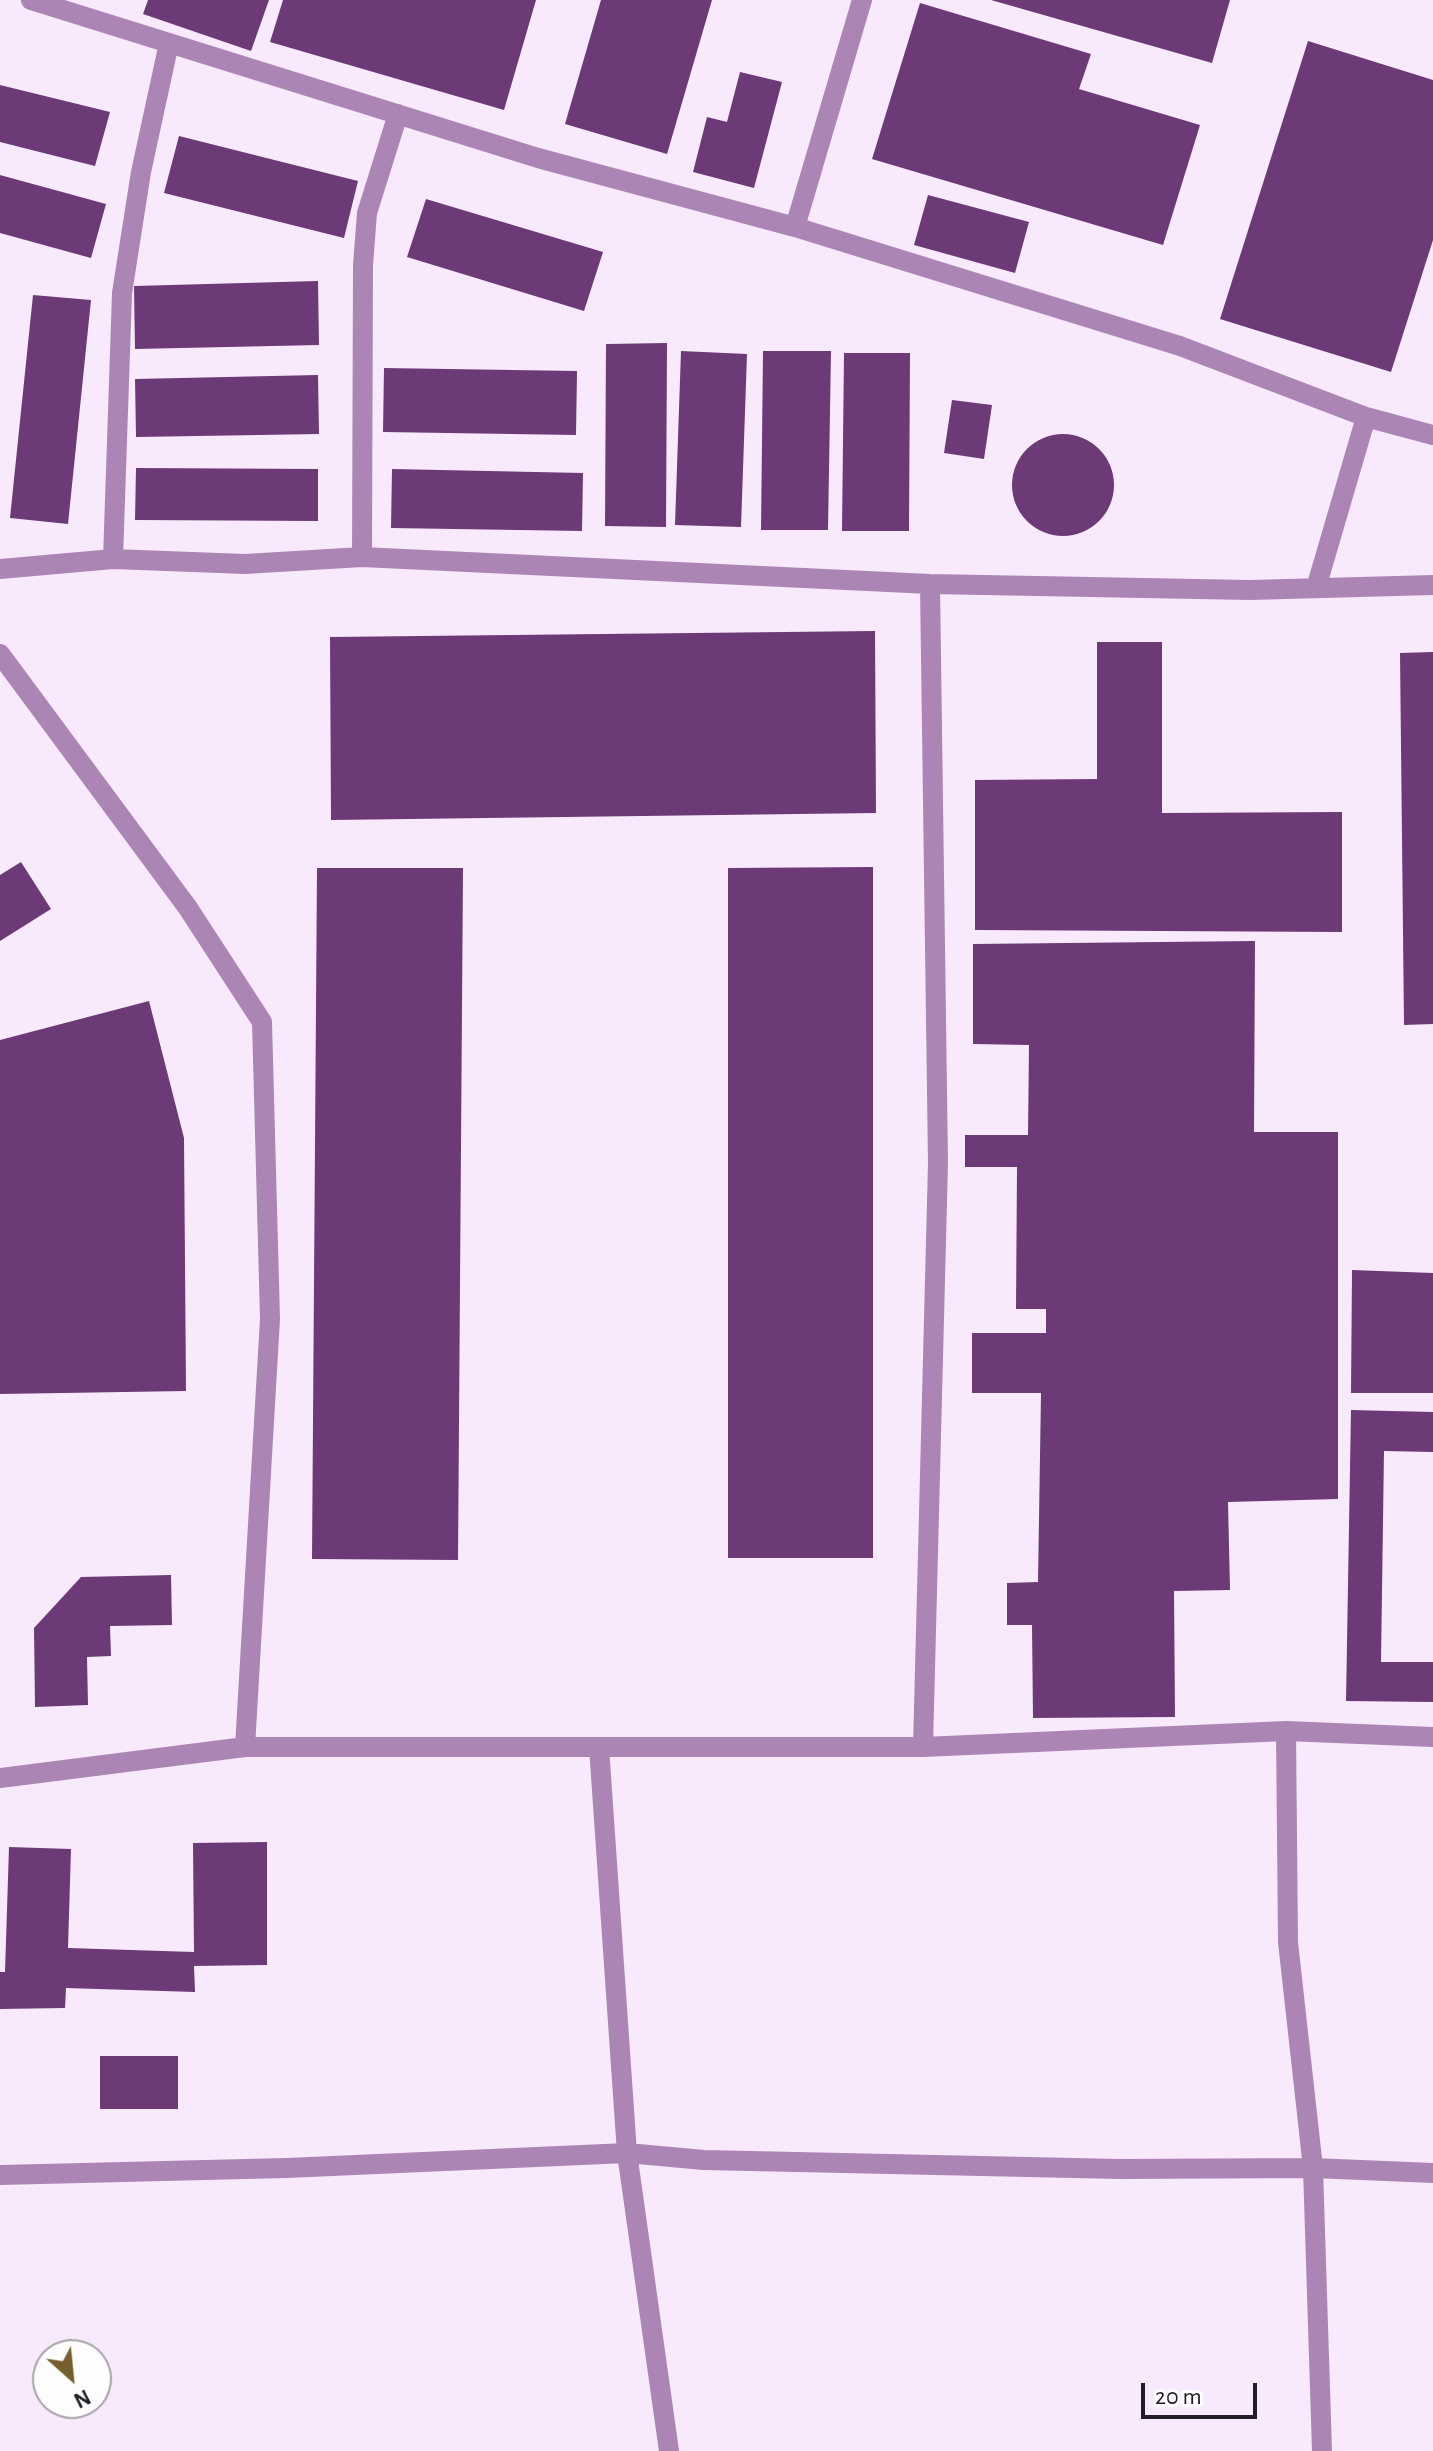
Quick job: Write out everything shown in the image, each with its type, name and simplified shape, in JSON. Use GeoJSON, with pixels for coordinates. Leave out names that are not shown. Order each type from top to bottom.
{"type":"FeatureCollection","features":[{"type":"Feature","properties":{"kind":"street"},"geometry":{"type":"LineString","coordinates":[[31,0],[92,9],[169,43],[538,158],[795,227],[1180,346],[1366,417],[1433,435]]}},
{"type":"Feature","properties":{"kind":"street"},"geometry":{"type":"LineString","coordinates":[[795,227],[862,0]]}},
{"type":"Feature","properties":{"kind":"street"},"geometry":{"type":"LineString","coordinates":[[113,559],[122,293],[141,172],[169,43]]}},
{"type":"Feature","properties":{"kind":"street"},"geometry":{"type":"LineString","coordinates":[[362,557],[363,265],[367,213],[398,114]]}},
{"type":"Feature","properties":{"kind":"street"},"geometry":{"type":"LineString","coordinates":[[1316,588],[1366,417]]}},
{"type":"Feature","properties":{"kind":"street"},"geometry":{"type":"LineString","coordinates":[[0,569],[113,559],[245,564],[362,557],[930,584],[1250,590],[1433,585]]}},
{"type":"Feature","properties":{"kind":"street"},"geometry":{"type":"LineString","coordinates":[[923,1747],[938,1163],[930,584]]}},
{"type":"Feature","properties":{"kind":"street"},"geometry":{"type":"LineString","coordinates":[[0,654],[188,908],[262,1022],[270,1319],[245,1747]]}},
{"type":"Feature","properties":{"kind":"street"},"geometry":{"type":"LineString","coordinates":[[1286,1731],[1288,1942],[1313,2168],[1322,2451]]}},
{"type":"Feature","properties":{"kind":"street"},"geometry":{"type":"LineString","coordinates":[[0,1778],[245,1747],[923,1747],[1286,1731],[1433,1737]]}},
{"type":"Feature","properties":{"kind":"street"},"geometry":{"type":"LineString","coordinates":[[599,1747],[627,2153],[669,2451]]}},
{"type":"Feature","properties":{"kind":"street"},"geometry":{"type":"LineString","coordinates":[[0,2175],[287,2168],[627,2153],[704,2160],[1120,2169],[1313,2168],[1433,2173]]}},
{"type":"Feature","properties":{"kind":"building"},"geometry":{"type":"Polygon","coordinates":[[[148,0],[269,0],[251,51],[143,14],[148,0]]]}},
{"type":"Feature","properties":{"kind":"building"},"geometry":{"type":"Polygon","coordinates":[[[283,0],[536,0],[504,110],[270,42],[283,0]]]}},
{"type":"Feature","properties":{"kind":"building"},"geometry":{"type":"Polygon","coordinates":[[[601,0],[712,0],[667,154],[565,124],[601,0]]]}},
{"type":"Feature","properties":{"kind":"building"},"geometry":{"type":"Polygon","coordinates":[[[991,0],[1230,0],[1212,63],[991,0]]]}},
{"type":"Feature","properties":{"kind":"building"},"geometry":{"type":"Polygon","coordinates":[[[920,3],[1091,54],[1079,89],[1200,125],[1163,245],[872,159],[920,3]]]}},
{"type":"Feature","properties":{"kind":"building"},"geometry":{"type":"Polygon","coordinates":[[[1308,41],[1433,80],[1433,240],[1391,372],[1220,319],[1308,41]]]}},
{"type":"Feature","properties":{"kind":"building"},"geometry":{"type":"Polygon","coordinates":[[[740,72],[782,82],[754,188],[693,172],[707,117],[727,122],[740,72]]]}},
{"type":"Feature","properties":{"kind":"building"},"geometry":{"type":"Polygon","coordinates":[[[0,85],[110,112],[95,166],[0,142],[0,85]]]}},
{"type":"Feature","properties":{"kind":"building"},"geometry":{"type":"Polygon","coordinates":[[[179,136],[358,181],[344,238],[164,193],[179,136]]]}},
{"type":"Feature","properties":{"kind":"building"},"geometry":{"type":"Polygon","coordinates":[[[0,175],[106,204],[91,258],[0,233],[0,175]]]}},
{"type":"Feature","properties":{"kind":"building"},"geometry":{"type":"Polygon","coordinates":[[[928,195],[1029,222],[1015,273],[914,245],[928,195]]]}},
{"type":"Feature","properties":{"kind":"building"},"geometry":{"type":"Polygon","coordinates":[[[426,199],[603,252],[584,311],[407,257],[426,199]]]}},
{"type":"Feature","properties":{"kind":"building"},"geometry":{"type":"Polygon","coordinates":[[[318,281],[319,345],[135,349],[134,286],[318,281]]]}},
{"type":"Feature","properties":{"kind":"building"},"geometry":{"type":"Polygon","coordinates":[[[33,295],[91,300],[68,524],[10,518],[33,295]]]}},
{"type":"Feature","properties":{"kind":"building"},"geometry":{"type":"Polygon","coordinates":[[[667,343],[666,527],[605,526],[606,344],[667,343]]]}},
{"type":"Feature","properties":{"kind":"building"},"geometry":{"type":"Polygon","coordinates":[[[681,351],[747,354],[741,527],[675,525],[681,351]]]}},
{"type":"Feature","properties":{"kind":"building"},"geometry":{"type":"Polygon","coordinates":[[[763,351],[831,351],[828,530],[761,530],[763,351]]]}},
{"type":"Feature","properties":{"kind":"building"},"geometry":{"type":"Polygon","coordinates":[[[844,353],[910,353],[909,531],[842,531],[844,353]]]}},
{"type":"Feature","properties":{"kind":"building"},"geometry":{"type":"Polygon","coordinates":[[[384,368],[577,371],[576,435],[383,432],[384,368]]]}},
{"type":"Feature","properties":{"kind":"building"},"geometry":{"type":"Polygon","coordinates":[[[318,375],[319,434],[136,437],[135,379],[318,375]]]}},
{"type":"Feature","properties":{"kind":"building"},"geometry":{"type":"Polygon","coordinates":[[[952,400],[992,405],[984,459],[944,453],[952,400]]]}},
{"type":"Feature","properties":{"kind":"building"},"geometry":{"type":"Polygon","coordinates":[[[1063,434],[1092,442],[1106,456],[1114,485],[1106,514],[1092,528],[1063,536],[1034,528],[1020,514],[1012,485],[1020,456],[1034,442],[1063,434]]]}},
{"type":"Feature","properties":{"kind":"building"},"geometry":{"type":"Polygon","coordinates":[[[136,468],[318,469],[318,521],[135,520],[136,468]]]}},
{"type":"Feature","properties":{"kind":"building"},"geometry":{"type":"Polygon","coordinates":[[[392,469],[583,473],[582,531],[391,528],[392,469]]]}},
{"type":"Feature","properties":{"kind":"building"},"geometry":{"type":"Polygon","coordinates":[[[875,631],[876,813],[331,820],[330,637],[875,631]]]}},
{"type":"Feature","properties":{"kind":"building"},"geometry":{"type":"Polygon","coordinates":[[[1097,642],[1162,642],[1162,813],[1342,812],[1342,932],[975,930],[975,780],[1097,779],[1097,642]]]}},
{"type":"Feature","properties":{"kind":"building"},"geometry":{"type":"Polygon","coordinates":[[[1433,652],[1433,1024],[1404,1025],[1400,653],[1433,652]]]}},
{"type":"Feature","properties":{"kind":"building"},"geometry":{"type":"Polygon","coordinates":[[[21,862],[51,909],[0,941],[0,875],[21,862]]]}},
{"type":"Feature","properties":{"kind":"building"},"geometry":{"type":"Polygon","coordinates":[[[873,867],[873,1558],[728,1558],[728,868],[873,867]]]}},
{"type":"Feature","properties":{"kind":"building"},"geometry":{"type":"Polygon","coordinates":[[[317,868],[463,868],[458,1560],[312,1559],[317,868]]]}},
{"type":"Feature","properties":{"kind":"building"},"geometry":{"type":"Polygon","coordinates":[[[1255,941],[1254,1132],[1338,1132],[1338,1499],[1228,1502],[1230,1590],[1174,1591],[1175,1717],[1033,1718],[1032,1625],[1007,1625],[1007,1583],[1038,1582],[1041,1393],[972,1393],[972,1333],[1046,1333],[1046,1309],[1016,1309],[1017,1167],[965,1167],[965,1135],[1028,1135],[1029,1045],[973,1044],[973,944],[1255,941]]]}},
{"type":"Feature","properties":{"kind":"building"},"geometry":{"type":"Polygon","coordinates":[[[149,1001],[184,1138],[186,1391],[0,1394],[0,1040],[149,1001]]]}},
{"type":"Feature","properties":{"kind":"building"},"geometry":{"type":"Polygon","coordinates":[[[1352,1270],[1433,1273],[1433,1393],[1351,1393],[1352,1270]]]}},
{"type":"Feature","properties":{"kind":"building"},"geometry":{"type":"Polygon","coordinates":[[[1351,1410],[1433,1412],[1433,1452],[1384,1451],[1381,1662],[1433,1662],[1433,1702],[1346,1701],[1351,1410]]]}},
{"type":"Feature","properties":{"kind":"building"},"geometry":{"type":"Polygon","coordinates":[[[171,1575],[172,1625],[110,1626],[111,1656],[87,1657],[88,1705],[35,1707],[34,1628],[81,1577],[171,1575]]]}},
{"type":"Feature","properties":{"kind":"building"},"geometry":{"type":"Polygon","coordinates":[[[267,1842],[267,1965],[194,1966],[195,1992],[66,1988],[65,2008],[0,2009],[0,1972],[5,1972],[9,1847],[71,1849],[68,1948],[194,1952],[193,1843],[267,1842]]]}},
{"type":"Feature","properties":{"kind":"building"},"geometry":{"type":"Polygon","coordinates":[[[100,2056],[178,2056],[178,2109],[100,2109],[100,2056]]]}}]}
